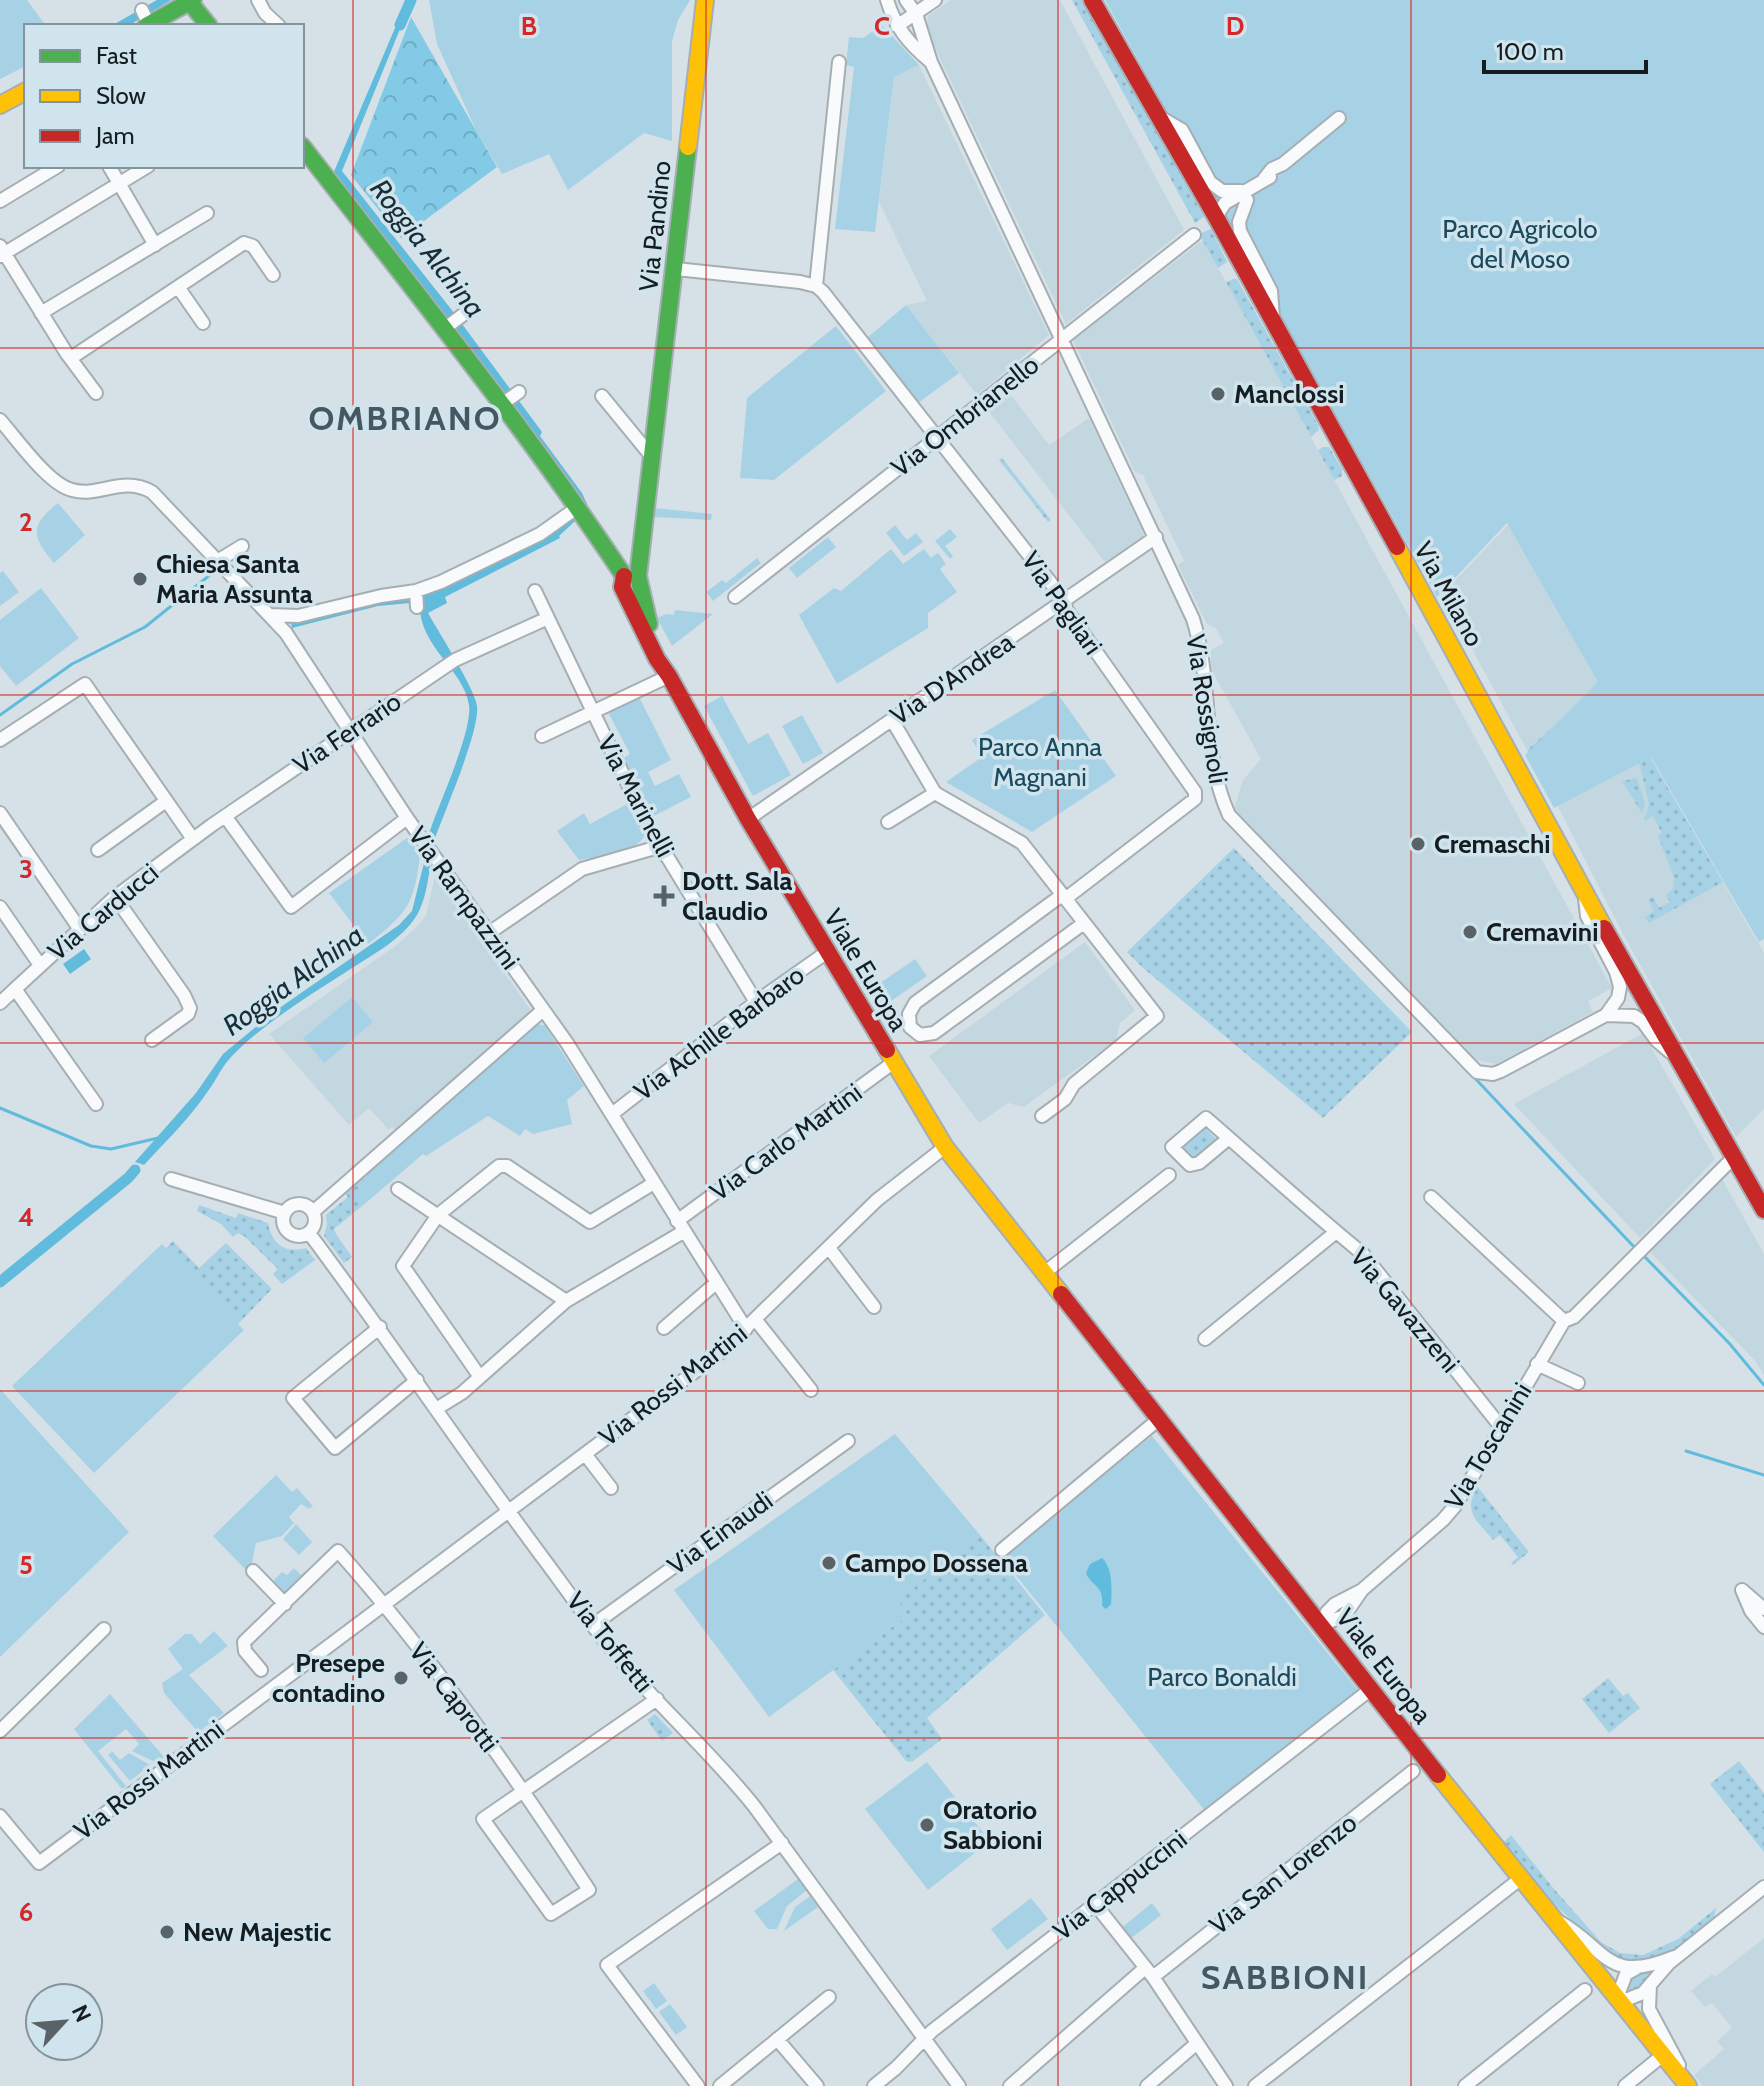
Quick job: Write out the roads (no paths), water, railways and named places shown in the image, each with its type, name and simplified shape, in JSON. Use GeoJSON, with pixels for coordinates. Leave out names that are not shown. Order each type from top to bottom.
{"type":"FeatureCollection","features":[{"type":"Feature","properties":{"kind":"street"},"geometry":{"type":"LineString","coordinates":[[258,0],[265,13],[277,24]]}},
{"type":"Feature","properties":{"kind":"street","name":"Via Pandino"},"geometry":{"type":"LineString","coordinates":[[632,583],[676,269],[705,0]]}},
{"type":"Feature","properties":{"kind":"street","name":"Via Rossignoli"},"geometry":{"type":"LineString","coordinates":[[887,0],[897,26],[911,46],[931,62]]}},
{"type":"Feature","properties":{"kind":"street","name":"Via Rossignoli"},"geometry":{"type":"LineString","coordinates":[[906,0],[916,14],[931,62],[1156,537],[1198,636],[1215,777],[1224,805],[1236,822],[1477,1072],[1493,1074],[1501,1071],[1612,1012],[1630,996],[1641,995]]}},
{"type":"Feature","properties":{"kind":"street"},"geometry":{"type":"LineString","coordinates":[[897,26],[935,0]]}},
{"type":"Feature","properties":{"kind":"street","name":"Via Milano"},"geometry":{"type":"LineString","coordinates":[[1092,0],[1216,217],[1641,995],[1764,1210]]}},
{"type":"Feature","properties":{"kind":"street"},"geometry":{"type":"LineString","coordinates":[[146,20],[190,1],[207,24]]}},
{"type":"Feature","properties":{"kind":"street"},"geometry":{"type":"LineString","coordinates":[[676,269],[816,286],[839,62]]}},
{"type":"Feature","properties":{"kind":"street"},"geometry":{"type":"LineString","coordinates":[[0,105],[24,92]]}},
{"type":"Feature","properties":{"kind":"street"},"geometry":{"type":"LineString","coordinates":[[1158,116],[1182,130],[1210,182],[1222,191],[1247,193]]}},
{"type":"Feature","properties":{"kind":"street"},"geometry":{"type":"LineString","coordinates":[[1216,217],[1225,203],[1247,193],[1264,179],[1277,175],[1283,164],[1339,118]]}},
{"type":"Feature","properties":{"kind":"street"},"geometry":{"type":"LineString","coordinates":[[304,148],[450,324],[502,404],[556,465],[578,507],[632,583]]}},
{"type":"Feature","properties":{"kind":"street"},"geometry":{"type":"LineString","coordinates":[[0,201],[55,168]]}},
{"type":"Feature","properties":{"kind":"street"},"geometry":{"type":"LineString","coordinates":[[110,168],[155,245]]}},
{"type":"Feature","properties":{"kind":"street"},"geometry":{"type":"LineString","coordinates":[[96,393],[2,252],[145,168]]}},
{"type":"Feature","properties":{"kind":"street"},"geometry":{"type":"LineString","coordinates":[[1247,193],[1239,222],[1240,231],[1271,291],[1274,324]]}},
{"type":"Feature","properties":{"kind":"street"},"geometry":{"type":"LineString","coordinates":[[41,313],[207,213]]}},
{"type":"Feature","properties":{"kind":"street","name":"Via Ombrianello"},"geometry":{"type":"LineString","coordinates":[[735,597],[1194,235]]}},
{"type":"Feature","properties":{"kind":"street"},"geometry":{"type":"LineString","coordinates":[[71,358],[244,243],[253,246],[273,275]]}},
{"type":"Feature","properties":{"kind":"street","name":"Via Pagliari"},"geometry":{"type":"LineString","coordinates":[[816,286],[1065,601],[1066,609],[1195,792],[1195,799],[1064,897]]}},
{"type":"Feature","properties":{"kind":"street"},"geometry":{"type":"LineString","coordinates":[[178,287],[203,323]]}},
{"type":"Feature","properties":{"kind":"street"},"geometry":{"type":"LineString","coordinates":[[450,324],[472,308]]}},
{"type":"Feature","properties":{"kind":"street"},"geometry":{"type":"LineString","coordinates":[[502,404],[519,392]]}},
{"type":"Feature","properties":{"kind":"street"},"geometry":{"type":"LineString","coordinates":[[602,396],[652,457]]}},
{"type":"Feature","properties":{"kind":"street","name":"Via Rampazzini"},"geometry":{"type":"LineString","coordinates":[[0,420],[61,486],[83,491],[123,484],[143,488],[158,498],[286,633],[407,818],[543,1010],[612,1114],[716,1283],[811,1390]]}},
{"type":"Feature","properties":{"kind":"street"},"geometry":{"type":"LineString","coordinates":[[270,615],[298,616],[372,604],[416,591],[540,534],[578,507]]}},
{"type":"Feature","properties":{"kind":"street","name":"Via D'Andrea"},"geometry":{"type":"LineString","coordinates":[[748,819],[1156,537]]}},
{"type":"Feature","properties":{"kind":"street"},"geometry":{"type":"LineString","coordinates":[[219,560],[242,546]]}},
{"type":"Feature","properties":{"kind":"street","name":"Viale Europa"},"geometry":{"type":"LineString","coordinates":[[632,583],[665,655],[669,676],[748,819],[945,1147],[1520,1879],[1689,2086]]}},
{"type":"Feature","properties":{"kind":"street"},"geometry":{"type":"LineString","coordinates":[[416,591],[417,607]]}},
{"type":"Feature","properties":{"kind":"street","name":"Via Marinelli"},"geometry":{"type":"LineString","coordinates":[[535,591],[658,847],[756,1002]]}},
{"type":"Feature","properties":{"kind":"street","name":"Via Ferrario"},"geometry":{"type":"LineString","coordinates":[[193,839],[462,656],[548,618]]}},
{"type":"Feature","properties":{"kind":"street"},"geometry":{"type":"LineString","coordinates":[[592,712],[669,676]]}},
{"type":"Feature","properties":{"kind":"street"},"geometry":{"type":"LineString","coordinates":[[0,740],[85,684],[193,839]]}},
{"type":"Feature","properties":{"kind":"street","name":"Via Marinelli"},"geometry":{"type":"LineString","coordinates":[[542,736],[592,712]]}},
{"type":"Feature","properties":{"kind":"street"},"geometry":{"type":"LineString","coordinates":[[892,720],[935,793],[1022,843],[1157,1016],[1074,1084],[1065,1099],[1042,1116]]}},
{"type":"Feature","properties":{"kind":"street"},"geometry":{"type":"LineString","coordinates":[[888,822],[935,793]]}},
{"type":"Feature","properties":{"kind":"street"},"geometry":{"type":"LineString","coordinates":[[98,850],[166,801]]}},
{"type":"Feature","properties":{"kind":"street"},"geometry":{"type":"LineString","coordinates":[[0,813],[79,928]]}},
{"type":"Feature","properties":{"kind":"street"},"geometry":{"type":"LineString","coordinates":[[225,816],[291,907],[407,818]]}},
{"type":"Feature","properties":{"kind":"street","name":"Via Carducci"},"geometry":{"type":"LineString","coordinates":[[0,1003],[115,897],[193,839]]}},
{"type":"Feature","properties":{"kind":"street"},"geometry":{"type":"LineString","coordinates":[[489,933],[582,869],[658,847]]}},
{"type":"Feature","properties":{"kind":"street"},"geometry":{"type":"LineString","coordinates":[[1585,891],[1587,916],[1616,972],[1620,987],[1612,1012],[1634,1016],[1643,1022],[1657,1041],[1676,1056]]}},
{"type":"Feature","properties":{"kind":"street"},"geometry":{"type":"LineString","coordinates":[[115,897],[188,1003],[188,1014],[152,1040]]}},
{"type":"Feature","properties":{"kind":"street"},"geometry":{"type":"LineString","coordinates":[[1064,897],[915,1003],[909,1014],[910,1027],[920,1035],[934,1033],[1084,923]]}},
{"type":"Feature","properties":{"kind":"street"},"geometry":{"type":"LineString","coordinates":[[0,907],[40,965]]}},
{"type":"Feature","properties":{"kind":"street","name":"Via Achille Barbaro"},"geometry":{"type":"LineString","coordinates":[[612,1114],[756,1002],[827,952]]}},
{"type":"Feature","properties":{"kind":"street"},"geometry":{"type":"LineString","coordinates":[[15,989],[96,1104]]}},
{"type":"Feature","properties":{"kind":"street"},"geometry":{"type":"LineString","coordinates":[[309,1233],[315,1221],[313,1212],[543,1010]]}},
{"type":"Feature","properties":{"kind":"street","name":"Via Carlo Martini"},"geometry":{"type":"LineString","coordinates":[[436,1409],[462,1393],[566,1301],[680,1226],[894,1062]]}},
{"type":"Feature","properties":{"kind":"street","name":"Via Gavazzeni"},"geometry":{"type":"LineString","coordinates":[[1229,1138],[1363,1254],[1501,1427]]}},
{"type":"Feature","properties":{"kind":"street","name":"Via Rossi Martini"},"geometry":{"type":"LineString","coordinates":[[0,1816],[39,1863],[721,1352],[877,1200],[945,1147]]}},
{"type":"Feature","properties":{"kind":"street","name":"Via Toscanini"},"geometry":{"type":"LineString","coordinates":[[1321,1625],[1335,1604],[1362,1590],[1443,1520],[1455,1506],[1564,1321],[1574,1317],[1735,1156]]}},
{"type":"Feature","properties":{"kind":"street"},"geometry":{"type":"LineString","coordinates":[[480,1377],[403,1266],[438,1215],[499,1166],[507,1166],[590,1222],[654,1183]]}},
{"type":"Feature","properties":{"kind":"street"},"geometry":{"type":"LineString","coordinates":[[1043,1274],[1169,1175]]}},
{"type":"Feature","properties":{"kind":"street","name":"Via Toffetti"},"geometry":{"type":"LineString","coordinates":[[171,1179],[285,1213]]}},
{"type":"Feature","properties":{"kind":"street"},"geometry":{"type":"LineString","coordinates":[[398,1189],[566,1301]]}},
{"type":"Feature","properties":{"kind":"street"},"geometry":{"type":"LineString","coordinates":[[1431,1197],[1564,1321]]}},
{"type":"Feature","properties":{"kind":"street","name":"Via Toffetti"},"geometry":{"type":"LineString","coordinates":[[313,1212],[306,1206],[296,1205],[285,1213],[284,1224],[289,1233],[299,1236],[309,1233],[380,1327],[507,1512],[593,1625],[732,1779],[959,2086]]}},
{"type":"Feature","properties":{"kind":"street"},"geometry":{"type":"LineString","coordinates":[[1205,1339],[1336,1232]]}},
{"type":"Feature","properties":{"kind":"street"},"geometry":{"type":"LineString","coordinates":[[829,1248],[874,1307]]}},
{"type":"Feature","properties":{"kind":"street"},"geometry":{"type":"LineString","coordinates":[[664,1328],[716,1283]]}},
{"type":"Feature","properties":{"kind":"street"},"geometry":{"type":"LineString","coordinates":[[380,1327],[293,1398],[335,1448],[417,1380]]}},
{"type":"Feature","properties":{"kind":"street"},"geometry":{"type":"LineString","coordinates":[[1537,1364],[1578,1383]]}},
{"type":"Feature","properties":{"kind":"street"},"geometry":{"type":"LineString","coordinates":[[1002,1550],[1159,1419]]}},
{"type":"Feature","properties":{"kind":"street","name":"Via Einaudi"},"geometry":{"type":"LineString","coordinates":[[593,1625],[848,1441]]}},
{"type":"Feature","properties":{"kind":"street"},"geometry":{"type":"LineString","coordinates":[[585,1454],[611,1488]]}},
{"type":"Feature","properties":{"kind":"street"},"geometry":{"type":"LineString","coordinates":[[261,1670],[245,1651],[244,1642],[338,1551],[383,1603]]}},
{"type":"Feature","properties":{"kind":"street"},"geometry":{"type":"LineString","coordinates":[[253,1571],[285,1604]]}},
{"type":"Feature","properties":{"kind":"street"},"geometry":{"type":"LineString","coordinates":[[1764,1609],[1742,1590],[1751,1611],[1764,1627]]}},
{"type":"Feature","properties":{"kind":"street","name":"Via Caprotti"},"geometry":{"type":"LineString","coordinates":[[383,1603],[525,1792],[589,1890],[551,1914],[483,1819],[525,1792]]}},
{"type":"Feature","properties":{"kind":"street"},"geometry":{"type":"LineString","coordinates":[[0,1731],[104,1629]]}},
{"type":"Feature","properties":{"kind":"street","name":"Via Cappuccini"},"geometry":{"type":"LineString","coordinates":[[874,2086],[932,2031],[1371,1689]]}},
{"type":"Feature","properties":{"kind":"street"},"geometry":{"type":"LineString","coordinates":[[525,1792],[657,1699]]}},
{"type":"Feature","properties":{"kind":"street","name":"Via San Lorenzo"},"geometry":{"type":"LineString","coordinates":[[1010,2086],[1149,1973],[1413,1771]]}},
{"type":"Feature","properties":{"kind":"street"},"geometry":{"type":"LineString","coordinates":[[698,2086],[607,1965],[782,1843]]}},
{"type":"Feature","properties":{"kind":"street"},"geometry":{"type":"LineString","coordinates":[[1255,2086],[1520,1879]]}},
{"type":"Feature","properties":{"kind":"street"},"geometry":{"type":"LineString","coordinates":[[1680,1954],[1626,1974],[1617,1998],[1636,1997],[1680,1954],[1764,1887]]}},
{"type":"Feature","properties":{"kind":"street"},"geometry":{"type":"LineString","coordinates":[[1095,1904],[1149,1973],[1226,2086]]}},
{"type":"Feature","properties":{"kind":"street"},"geometry":{"type":"LineString","coordinates":[[1552,1918],[1576,1931],[1606,1960],[1622,1968],[1637,1968]]}},
{"type":"Feature","properties":{"kind":"street"},"geometry":{"type":"LineString","coordinates":[[1650,1985],[1649,2009],[1689,2086]]}},
{"type":"Feature","properties":{"kind":"street"},"geometry":{"type":"LineString","coordinates":[[1465,2086],[1585,1990]]}},
{"type":"Feature","properties":{"kind":"street"},"geometry":{"type":"LineString","coordinates":[[720,2086],[829,1997]]}},
{"type":"Feature","properties":{"kind":"street"},"geometry":{"type":"LineString","coordinates":[[777,2039],[817,2086]]}},
{"type":"Feature","properties":{"kind":"street"},"geometry":{"type":"LineString","coordinates":[[1147,2086],[1196,2044]]}},
{"type":"Feature","properties":{"kind":"street"},"geometry":{"type":"LineString","coordinates":[[1625,2086],[1663,2055]]}},
{"type":"Feature","properties":{"kind":"waterway","name":"Roggia Alchina"},"geometry":{"type":"LineString","coordinates":[[400,25],[411,0]]}},
{"type":"Feature","properties":{"kind":"waterway"},"geometry":{"type":"LineString","coordinates":[[0,715],[72,664],[145,627],[215,571]]}},
{"type":"Feature","properties":{"kind":"waterway"},"geometry":{"type":"LineString","coordinates":[[1471,1074],[1636,1249]]}},
{"type":"Feature","properties":{"kind":"waterway"},"geometry":{"type":"LineString","coordinates":[[0,1108],[91,1146],[111,1149],[158,1138]]}},
{"type":"Feature","properties":{"kind":"waterway","name":"Roggia Alchina"},"geometry":{"type":"LineString","coordinates":[[0,1282],[135,1170]]}},
{"type":"Feature","properties":{"kind":"waterway"},"geometry":{"type":"LineString","coordinates":[[1642,1254],[1729,1343],[1764,1385]]}},
{"type":"Feature","properties":{"kind":"waterway"},"geometry":{"type":"LineString","coordinates":[[1686,1451],[1764,1475]]}},
{"type":"Feature","properties":{"kind":"place","name":"Manclossi"},"geometry":{"type":"Point","coordinates":[1218,394]}},
{"type":"Feature","properties":{"kind":"place","name":"Chiesa Santa Maria Assunta"},"geometry":{"type":"Point","coordinates":[140,579]}},
{"type":"Feature","properties":{"kind":"place","name":"Cremaschi"},"geometry":{"type":"Point","coordinates":[1418,844]}},
{"type":"Feature","properties":{"kind":"place","name":"Dott. Sala Claudio"},"geometry":{"type":"Point","coordinates":[664,896]}},
{"type":"Feature","properties":{"kind":"place","name":"Cremavini"},"geometry":{"type":"Point","coordinates":[1470,932]}},
{"type":"Feature","properties":{"kind":"place","name":"Campo Dossena"},"geometry":{"type":"Point","coordinates":[829,1563]}},
{"type":"Feature","properties":{"kind":"place","name":"Presepe contadino"},"geometry":{"type":"Point","coordinates":[401,1678]}},
{"type":"Feature","properties":{"kind":"place","name":"Oratorio Sabbioni"},"geometry":{"type":"Point","coordinates":[927,1825]}},
{"type":"Feature","properties":{"kind":"place","name":"New Majestic"},"geometry":{"type":"Point","coordinates":[167,1932]}},
{"type":"Feature","properties":{"kind":"district","name":"OMBRIANO"},"geometry":{"type":"Point","coordinates":[405,418]}},
{"type":"Feature","properties":{"kind":"district","name":"SABBIONI"},"geometry":{"type":"Point","coordinates":[1285,1977]}},
{"type":"Feature","properties":{"kind":"park label","name":"Parco Agricolo del Moso"},"geometry":{"type":"Point","coordinates":[1520,244]}},
{"type":"Feature","properties":{"kind":"park label","name":"Parco Anna Magnani"},"geometry":{"type":"Point","coordinates":[1040,762]}},
{"type":"Feature","properties":{"kind":"park label","name":"Parco Bonaldi"},"geometry":{"type":"Point","coordinates":[1222,1677]}}]}
